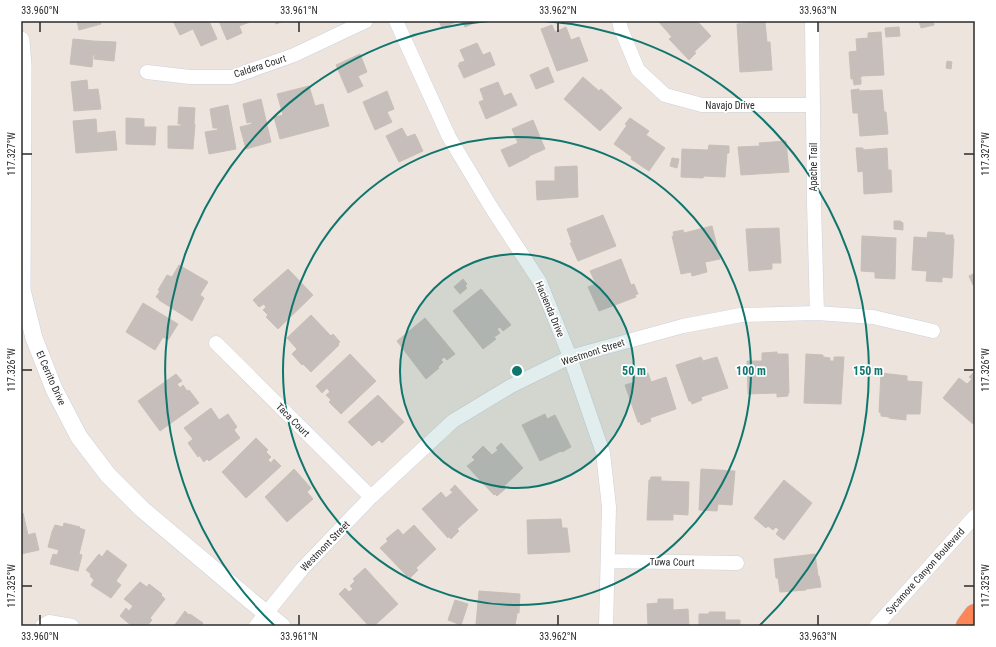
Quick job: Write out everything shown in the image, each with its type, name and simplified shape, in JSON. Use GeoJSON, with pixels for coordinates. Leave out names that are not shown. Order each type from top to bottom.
{"type":"FeatureCollection","features":[{"type":"Feature","properties":{"kind":"highway"},"geometry":{"type":"LineString","coordinates":[[967,626],[975,616]]}},
{"type":"Feature","properties":{"kind":"street","name":"Caldera Court"},"geometry":{"type":"LineString","coordinates":[[147,72],[190,77],[232,76],[294,55],[366,21]]}},
{"type":"Feature","properties":{"kind":"street","name":"Hacienda Drive"},"geometry":{"type":"LineString","coordinates":[[396,21],[449,137],[491,207],[540,282],[570,357],[603,453],[609,507],[606,626]]}},
{"type":"Feature","properties":{"kind":"street","name":"Navajo Drive"},"geometry":{"type":"LineString","coordinates":[[619,21],[638,70],[665,95],[702,106],[813,105]]}},
{"type":"Feature","properties":{"kind":"street","name":"Apache Trail"},"geometry":{"type":"LineString","coordinates":[[812,21],[817,313]]}},
{"type":"Feature","properties":{"kind":"street","name":"El Cerrito Drive"},"geometry":{"type":"LineString","coordinates":[[21,40],[23,66],[22,290],[34,338],[54,389],[79,437],[108,475],[260,620],[282,626]]}},
{"type":"Feature","properties":{"kind":"street","name":"Westmont Street"},"geometry":{"type":"LineString","coordinates":[[260,620],[302,569],[371,497],[453,421],[511,386],[570,357],[683,326],[740,315],[817,313],[873,317],[933,331]]}},
{"type":"Feature","properties":{"kind":"street","name":"Taca Court"},"geometry":{"type":"LineString","coordinates":[[216,343],[371,497]]}},
{"type":"Feature","properties":{"kind":"street","name":"Sycamore Canyon Boulevard"},"geometry":{"type":"LineString","coordinates":[[876,626],[975,516]]}},
{"type":"Feature","properties":{"kind":"street","name":"Tuwa Court"},"geometry":{"type":"LineString","coordinates":[[608,561],[737,563]]}},
{"type":"Feature","properties":{"kind":"street"},"geometry":{"type":"LineString","coordinates":[[46,624],[72,626]]}},
{"type":"Feature","properties":{"kind":"building"},"geometry":{"type":"Polygon","coordinates":[[[77,21],[100,21],[101,24],[79,30],[77,21]]]}},
{"type":"Feature","properties":{"kind":"building"},"geometry":{"type":"Polygon","coordinates":[[[173,21],[209,21],[217,39],[201,46],[193,29],[180,35],[173,21]]]}},
{"type":"Feature","properties":{"kind":"building"},"geometry":{"type":"Polygon","coordinates":[[[219,21],[250,22],[239,26],[242,33],[227,40],[219,21]]]}},
{"type":"Feature","properties":{"kind":"building"},"geometry":{"type":"Polygon","coordinates":[[[275,21],[284,21],[276,24],[275,21]]]}},
{"type":"Feature","properties":{"kind":"building"},"geometry":{"type":"Polygon","coordinates":[[[439,21],[458,21],[442,28],[439,21]]]}},
{"type":"Feature","properties":{"kind":"building"},"geometry":{"type":"Polygon","coordinates":[[[462,21],[479,21],[465,27],[462,21]]]}},
{"type":"Feature","properties":{"kind":"building"},"geometry":{"type":"Polygon","coordinates":[[[658,21],[697,21],[711,36],[694,52],[696,53],[689,60],[669,39],[672,37],[658,21]]]}},
{"type":"Feature","properties":{"kind":"building"},"geometry":{"type":"Polygon","coordinates":[[[919,21],[933,21],[934,25],[921,28],[919,21]]]}},
{"type":"Feature","properties":{"kind":"building"},"geometry":{"type":"Polygon","coordinates":[[[765,22],[767,42],[770,42],[772,70],[740,72],[737,24],[765,22]]]}},
{"type":"Feature","properties":{"kind":"building"},"geometry":{"type":"Polygon","coordinates":[[[552,25],[555,32],[566,27],[571,40],[579,37],[588,61],[557,71],[541,29],[552,25]]]}},
{"type":"Feature","properties":{"kind":"building"},"geometry":{"type":"Polygon","coordinates":[[[899,27],[900,36],[886,37],[885,28],[899,27]]]}},
{"type":"Feature","properties":{"kind":"building"},"geometry":{"type":"Polygon","coordinates":[[[881,32],[884,75],[861,76],[861,78],[851,79],[849,52],[857,51],[856,39],[868,38],[868,33],[881,32]]]}},
{"type":"Feature","properties":{"kind":"building"},"geometry":{"type":"Polygon","coordinates":[[[73,39],[116,42],[114,61],[94,59],[95,55],[93,55],[92,67],[70,64],[73,39]]]}},
{"type":"Feature","properties":{"kind":"building"},"geometry":{"type":"Polygon","coordinates":[[[477,43],[483,55],[490,52],[495,65],[464,78],[458,65],[460,65],[459,63],[465,61],[460,50],[477,43]]]}},
{"type":"Feature","properties":{"kind":"building"},"geometry":{"type":"Polygon","coordinates":[[[360,54],[367,72],[358,76],[363,86],[348,93],[336,65],[360,54]]]}},
{"type":"Feature","properties":{"kind":"building"},"geometry":{"type":"Polygon","coordinates":[[[947,61],[952,62],[951,69],[946,68],[947,61]]]}},
{"type":"Feature","properties":{"kind":"building"},"geometry":{"type":"Polygon","coordinates":[[[548,67],[554,82],[536,89],[530,75],[548,67]]]}},
{"type":"Feature","properties":{"kind":"building"},"geometry":{"type":"Polygon","coordinates":[[[583,77],[599,91],[601,89],[622,108],[600,131],[564,99],[583,77]]]}},
{"type":"Feature","properties":{"kind":"building"},"geometry":{"type":"Polygon","coordinates":[[[853,79],[861,79],[861,84],[854,85],[853,79]]]}},
{"type":"Feature","properties":{"kind":"building"},"geometry":{"type":"Polygon","coordinates":[[[87,80],[88,90],[98,89],[101,109],[74,111],[71,82],[87,80]]]}},
{"type":"Feature","properties":{"kind":"building"},"geometry":{"type":"Polygon","coordinates":[[[498,82],[504,96],[511,93],[517,105],[486,119],[479,102],[484,100],[480,89],[498,82]]]}},
{"type":"Feature","properties":{"kind":"building"},"geometry":{"type":"Polygon","coordinates":[[[309,86],[315,106],[323,104],[329,126],[280,139],[274,117],[283,115],[277,94],[309,86]]]}},
{"type":"Feature","properties":{"kind":"building"},"geometry":{"type":"Polygon","coordinates":[[[859,89],[859,91],[882,90],[888,134],[860,136],[858,113],[853,113],[851,90],[859,89]]]}},
{"type":"Feature","properties":{"kind":"building"},"geometry":{"type":"Polygon","coordinates":[[[387,91],[394,109],[387,112],[392,122],[375,130],[363,102],[387,91]]]}},
{"type":"Feature","properties":{"kind":"building"},"geometry":{"type":"Polygon","coordinates":[[[261,99],[271,142],[246,149],[240,127],[252,124],[251,122],[247,123],[243,104],[261,99]]]}},
{"type":"Feature","properties":{"kind":"building"},"geometry":{"type":"Polygon","coordinates":[[[228,105],[236,149],[209,154],[205,132],[218,130],[217,128],[213,128],[210,109],[228,105]]]}},
{"type":"Feature","properties":{"kind":"building"},"geometry":{"type":"Polygon","coordinates":[[[179,107],[195,108],[193,149],[168,148],[168,126],[181,126],[181,124],[178,124],[179,107]]]}},
{"type":"Feature","properties":{"kind":"building"},"geometry":{"type":"Polygon","coordinates":[[[126,118],[144,119],[144,127],[156,127],[155,145],[126,144],[126,118]]]}},
{"type":"Feature","properties":{"kind":"building"},"geometry":{"type":"Polygon","coordinates":[[[630,118],[649,131],[646,135],[665,148],[649,171],[631,159],[632,157],[614,144],[630,118]]]}},
{"type":"Feature","properties":{"kind":"building"},"geometry":{"type":"Polygon","coordinates":[[[96,119],[97,133],[115,131],[117,150],[76,153],[73,121],[96,119]]]}},
{"type":"Feature","properties":{"kind":"building"},"geometry":{"type":"Polygon","coordinates":[[[533,120],[545,149],[509,167],[501,150],[518,143],[512,129],[533,120]]]}},
{"type":"Feature","properties":{"kind":"building"},"geometry":{"type":"Polygon","coordinates":[[[402,128],[407,137],[415,134],[423,151],[399,162],[386,136],[402,128]]]}},
{"type":"Feature","properties":{"kind":"building"},"geometry":{"type":"Polygon","coordinates":[[[786,141],[789,172],[741,175],[738,147],[760,146],[759,143],[786,141]]]}},
{"type":"Feature","properties":{"kind":"building"},"geometry":{"type":"Polygon","coordinates":[[[709,145],[729,146],[725,177],[681,177],[682,149],[708,150],[709,145]]]}},
{"type":"Feature","properties":{"kind":"building"},"geometry":{"type":"Polygon","coordinates":[[[856,148],[863,148],[863,150],[887,148],[888,170],[891,170],[892,192],[864,194],[863,171],[858,172],[856,148]]]}},
{"type":"Feature","properties":{"kind":"building"},"geometry":{"type":"Polygon","coordinates":[[[672,158],[679,159],[677,168],[670,166],[672,158]]]}},
{"type":"Feature","properties":{"kind":"building"},"geometry":{"type":"Polygon","coordinates":[[[577,166],[578,197],[537,200],[536,181],[555,181],[555,167],[577,166]]]}},
{"type":"Feature","properties":{"kind":"building"},"geometry":{"type":"Polygon","coordinates":[[[603,215],[616,246],[578,261],[570,243],[572,243],[567,229],[603,215]]]}},
{"type":"Feature","properties":{"kind":"building"},"geometry":{"type":"Polygon","coordinates":[[[894,221],[900,221],[903,223],[903,230],[894,229],[894,221]]]}},
{"type":"Feature","properties":{"kind":"building"},"geometry":{"type":"Polygon","coordinates":[[[712,226],[720,259],[705,262],[707,272],[692,276],[691,272],[681,274],[672,236],[674,236],[673,232],[683,230],[684,233],[712,226]]]}},
{"type":"Feature","properties":{"kind":"building"},"geometry":{"type":"Polygon","coordinates":[[[779,228],[781,263],[772,263],[772,269],[749,271],[746,229],[779,228]]]}},
{"type":"Feature","properties":{"kind":"building"},"geometry":{"type":"Polygon","coordinates":[[[928,232],[953,235],[952,278],[942,277],[942,282],[926,281],[927,271],[912,270],[914,237],[927,238],[928,232]]]}},
{"type":"Feature","properties":{"kind":"building"},"geometry":{"type":"Polygon","coordinates":[[[862,236],[896,238],[895,279],[875,278],[875,272],[861,271],[862,236]]]}},
{"type":"Feature","properties":{"kind":"building"},"geometry":{"type":"Polygon","coordinates":[[[621,259],[631,285],[634,284],[638,294],[635,295],[636,297],[599,311],[588,287],[596,284],[590,271],[621,259]]]}},
{"type":"Feature","properties":{"kind":"building"},"geometry":{"type":"Polygon","coordinates":[[[179,265],[208,282],[200,295],[204,298],[192,321],[156,297],[160,291],[158,290],[167,275],[172,277],[179,265]]]}},
{"type":"Feature","properties":{"kind":"building"},"geometry":{"type":"Polygon","coordinates":[[[288,269],[313,295],[278,329],[266,317],[268,315],[263,310],[266,307],[264,304],[259,307],[253,300],[288,269]]]}},
{"type":"Feature","properties":{"kind":"building"},"geometry":{"type":"Polygon","coordinates":[[[975,273],[975,284],[973,285],[969,276],[975,273]]]}},
{"type":"Feature","properties":{"kind":"building"},"geometry":{"type":"Polygon","coordinates":[[[463,279],[467,284],[465,286],[467,288],[460,294],[454,287],[463,279]]]}},
{"type":"Feature","properties":{"kind":"building"},"geometry":{"type":"Polygon","coordinates":[[[481,289],[511,325],[503,331],[500,327],[497,329],[500,333],[494,337],[496,339],[483,349],[453,311],[481,289]]]}},
{"type":"Feature","properties":{"kind":"building"},"geometry":{"type":"Polygon","coordinates":[[[143,303],[178,324],[168,340],[163,337],[155,350],[126,332],[143,303]]]}},
{"type":"Feature","properties":{"kind":"building"},"geometry":{"type":"Polygon","coordinates":[[[311,315],[331,336],[333,334],[340,342],[338,344],[339,345],[311,372],[292,354],[297,349],[287,338],[311,315]]]}},
{"type":"Feature","properties":{"kind":"building"},"geometry":{"type":"Polygon","coordinates":[[[425,318],[455,354],[447,360],[444,357],[441,360],[443,362],[438,367],[439,368],[426,379],[397,341],[425,318]]]}},
{"type":"Feature","properties":{"kind":"building"},"geometry":{"type":"Polygon","coordinates":[[[777,352],[777,354],[788,354],[788,396],[777,397],[777,393],[748,394],[747,361],[762,361],[762,353],[777,352]]]}},
{"type":"Feature","properties":{"kind":"building"},"geometry":{"type":"Polygon","coordinates":[[[350,354],[376,381],[341,414],[329,402],[331,400],[326,395],[330,392],[327,388],[322,393],[316,386],[350,354]]]}},
{"type":"Feature","properties":{"kind":"building"},"geometry":{"type":"Polygon","coordinates":[[[806,354],[823,355],[823,357],[830,358],[830,361],[834,361],[834,357],[844,357],[841,404],[804,403],[806,354]]]}},
{"type":"Feature","properties":{"kind":"building"},"geometry":{"type":"Polygon","coordinates":[[[701,357],[703,361],[717,357],[728,388],[701,397],[702,400],[692,404],[691,401],[689,401],[676,365],[701,357]]]}},
{"type":"Feature","properties":{"kind":"building"},"geometry":{"type":"Polygon","coordinates":[[[974,372],[975,423],[974,422],[973,424],[943,398],[959,378],[967,384],[972,379],[969,377],[974,372]]]}},
{"type":"Feature","properties":{"kind":"building"},"geometry":{"type":"Polygon","coordinates":[[[648,373],[651,382],[666,377],[676,409],[650,418],[651,421],[641,425],[640,422],[638,422],[625,385],[635,382],[633,378],[648,373]]]}},
{"type":"Feature","properties":{"kind":"building"},"geometry":{"type":"Polygon","coordinates":[[[881,373],[907,376],[907,381],[922,382],[920,414],[906,414],[906,420],[881,416],[881,413],[879,412],[881,373]]]}},
{"type":"Feature","properties":{"kind":"building"},"geometry":{"type":"Polygon","coordinates":[[[176,374],[182,381],[177,384],[180,388],[183,385],[199,403],[160,431],[138,401],[176,374]]]}},
{"type":"Feature","properties":{"kind":"building"},"geometry":{"type":"Polygon","coordinates":[[[378,395],[404,422],[382,443],[379,440],[372,446],[348,422],[378,395]]]}},
{"type":"Feature","properties":{"kind":"building"},"geometry":{"type":"Polygon","coordinates":[[[211,408],[219,420],[228,414],[237,427],[234,430],[240,438],[209,461],[207,459],[204,462],[199,455],[198,457],[188,443],[193,439],[184,428],[211,408]]]}},
{"type":"Feature","properties":{"kind":"building"},"geometry":{"type":"Polygon","coordinates":[[[545,414],[547,419],[555,415],[571,447],[540,461],[522,425],[545,414]]]}},
{"type":"Feature","properties":{"kind":"building"},"geometry":{"type":"Polygon","coordinates":[[[256,438],[268,450],[266,452],[271,457],[268,460],[271,463],[274,459],[281,466],[246,498],[222,472],[256,438]]]}},
{"type":"Feature","properties":{"kind":"building"},"geometry":{"type":"Polygon","coordinates":[[[501,443],[523,468],[503,487],[505,489],[497,496],[495,494],[494,495],[467,466],[475,460],[472,457],[483,446],[492,455],[498,450],[496,448],[501,443]]]}},
{"type":"Feature","properties":{"kind":"building"},"geometry":{"type":"Polygon","coordinates":[[[294,469],[311,488],[307,492],[313,499],[287,522],[265,497],[294,469]]]}},
{"type":"Feature","properties":{"kind":"building"},"geometry":{"type":"Polygon","coordinates":[[[701,469],[735,471],[732,505],[718,504],[717,511],[699,510],[701,469]]]}},
{"type":"Feature","properties":{"kind":"building"},"geometry":{"type":"Polygon","coordinates":[[[651,477],[661,477],[661,481],[689,482],[688,515],[673,514],[673,520],[647,520],[649,480],[651,477]]]}},
{"type":"Feature","properties":{"kind":"building"},"geometry":{"type":"Polygon","coordinates":[[[784,480],[812,503],[784,540],[776,534],[779,530],[776,527],[773,530],[768,526],[766,528],[754,518],[784,480]]]}},
{"type":"Feature","properties":{"kind":"building"},"geometry":{"type":"Polygon","coordinates":[[[455,485],[478,510],[457,529],[459,531],[451,539],[449,536],[448,538],[422,509],[441,492],[446,498],[453,492],[450,490],[455,485]]]}},
{"type":"Feature","properties":{"kind":"building"},"geometry":{"type":"Polygon","coordinates":[[[23,513],[28,535],[35,533],[39,550],[21,554],[21,514],[23,513]]]}},
{"type":"Feature","properties":{"kind":"building"},"geometry":{"type":"Polygon","coordinates":[[[561,519],[562,528],[567,528],[570,552],[528,554],[527,520],[561,519]]]}},
{"type":"Feature","properties":{"kind":"building"},"geometry":{"type":"Polygon","coordinates":[[[64,523],[80,527],[79,528],[85,530],[79,554],[82,555],[78,571],[50,564],[53,554],[57,555],[59,550],[48,547],[52,532],[55,525],[63,527],[64,523]]]}},
{"type":"Feature","properties":{"kind":"building"},"geometry":{"type":"Polygon","coordinates":[[[414,525],[436,549],[416,568],[418,570],[410,578],[380,548],[388,541],[386,539],[398,529],[403,535],[414,525]]]}},
{"type":"Feature","properties":{"kind":"building"},"geometry":{"type":"Polygon","coordinates":[[[107,550],[127,565],[116,581],[121,585],[111,598],[91,585],[94,580],[90,576],[91,574],[86,570],[99,554],[102,557],[107,550]]]}},
{"type":"Feature","properties":{"kind":"building"},"geometry":{"type":"Polygon","coordinates":[[[815,554],[821,587],[780,592],[778,578],[776,578],[774,559],[815,554]]]}},
{"type":"Feature","properties":{"kind":"building"},"geometry":{"type":"Polygon","coordinates":[[[365,568],[398,604],[374,626],[369,626],[339,594],[345,588],[349,592],[353,589],[350,586],[355,581],[353,579],[365,568]]]}},
{"type":"Feature","properties":{"kind":"building"},"geometry":{"type":"Polygon","coordinates":[[[140,582],[147,587],[149,584],[162,594],[161,595],[165,599],[150,618],[152,620],[147,626],[132,626],[120,616],[126,608],[129,611],[133,606],[124,599],[140,582]]]}},
{"type":"Feature","properties":{"kind":"building"},"geometry":{"type":"Polygon","coordinates":[[[479,591],[520,594],[519,613],[517,613],[515,626],[490,626],[476,624],[479,591]]]}},
{"type":"Feature","properties":{"kind":"building"},"geometry":{"type":"Polygon","coordinates":[[[658,599],[673,599],[673,610],[688,609],[689,626],[648,626],[647,604],[658,603],[658,599]]]}},
{"type":"Feature","properties":{"kind":"building"},"geometry":{"type":"Polygon","coordinates":[[[455,600],[468,604],[461,625],[448,620],[455,600]]]}},
{"type":"Feature","properties":{"kind":"building"},"geometry":{"type":"Polygon","coordinates":[[[185,611],[203,623],[201,626],[174,626],[185,611]]]}},
{"type":"Feature","properties":{"kind":"building"},"geometry":{"type":"Polygon","coordinates":[[[709,612],[725,612],[725,620],[740,620],[740,626],[699,626],[699,614],[709,614],[709,612]]]}}]}
